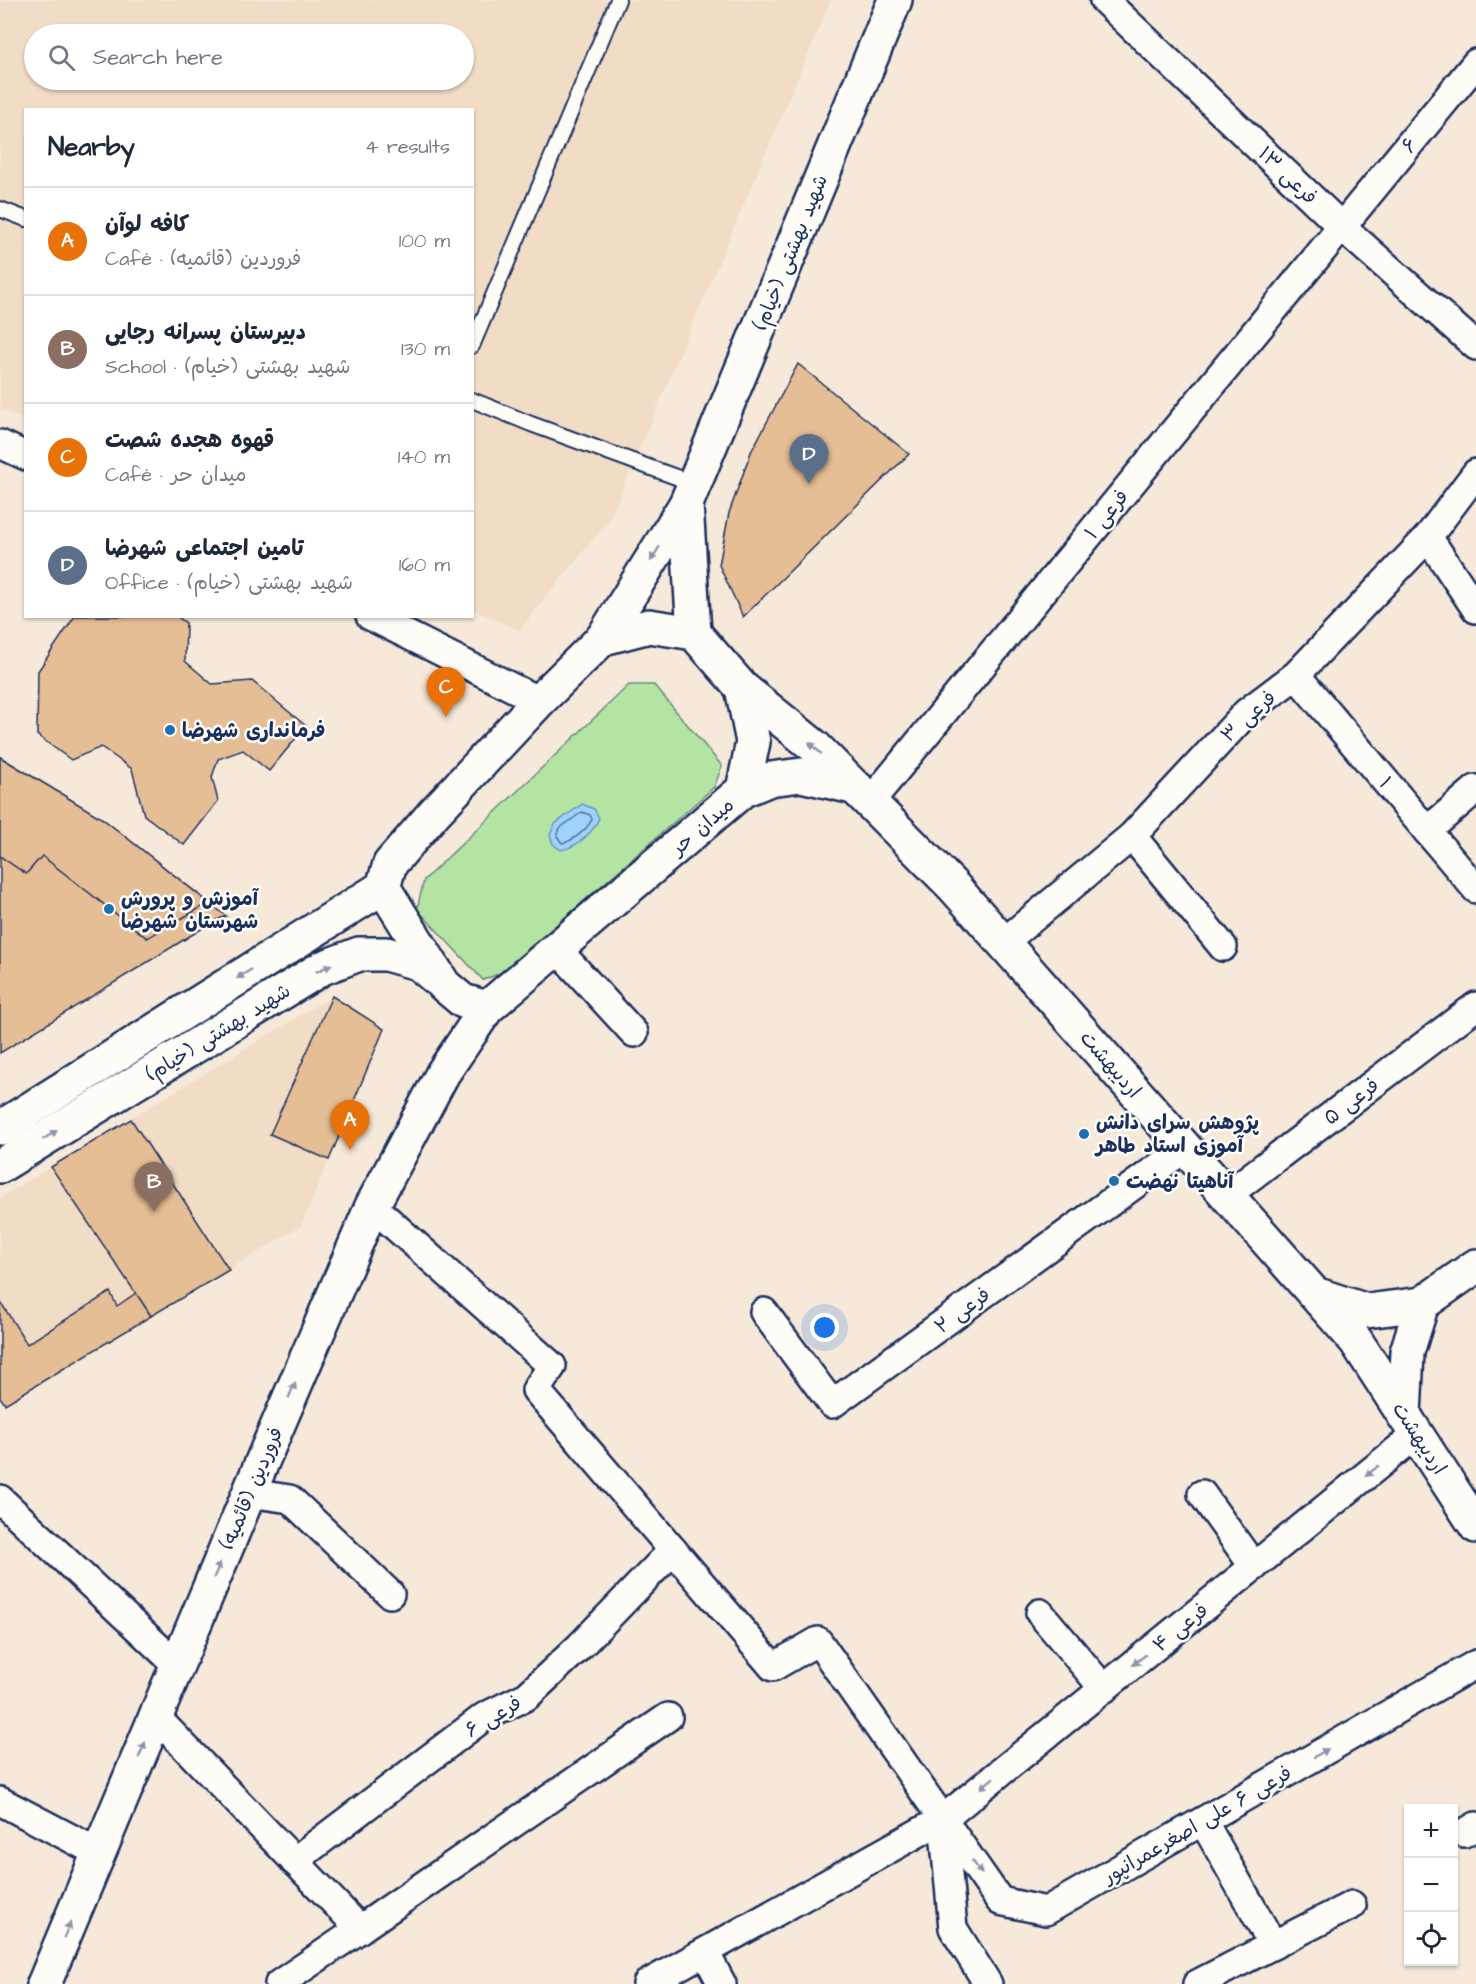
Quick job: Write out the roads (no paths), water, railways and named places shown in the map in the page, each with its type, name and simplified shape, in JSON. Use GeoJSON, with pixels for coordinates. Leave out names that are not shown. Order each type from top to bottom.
{"type":"FeatureCollection","features":[{"type":"Feature","properties":{"kind":"main road","name":"شهید بهشتی (خیام)"},"geometry":{"type":"LineString","coordinates":[[603,638],[690,494],[895,0]]}},
{"type":"Feature","properties":{"kind":"main road","name":"شهید بهشتی (خیام)"},"geometry":{"type":"LineString","coordinates":[[690,494],[694,633]]}},
{"type":"Feature","properties":{"kind":"main road"},"geometry":{"type":"LineString","coordinates":[[487,1008],[462,1001],[444,985],[383,887],[390,864],[434,813],[539,701],[603,638],[649,626],[694,633]]}},
{"type":"Feature","properties":{"kind":"main road","name":"میدان حر"},"geometry":{"type":"LineString","coordinates":[[487,1008],[743,790],[753,742],[742,688],[694,633]]}},
{"type":"Feature","properties":{"kind":"main road","name":"اردیبهشت"},"geometry":{"type":"LineString","coordinates":[[742,688],[814,746],[953,886],[1315,1294],[1356,1341],[1411,1424],[1462,1482],[1476,1526]]}},
{"type":"Feature","properties":{"kind":"main road"},"geometry":{"type":"LineString","coordinates":[[743,790],[770,779],[801,775],[864,795]]}},
{"type":"Feature","properties":{"kind":"main road","name":"شهید بهشتی (خیام)"},"geometry":{"type":"LineString","coordinates":[[0,1128],[383,887]]}},
{"type":"Feature","properties":{"kind":"main road","name":"شهید بهشتی (خیام)"},"geometry":{"type":"LineString","coordinates":[[0,1166],[322,968],[359,954],[386,954],[417,963],[444,985]]}},
{"type":"Feature","properties":{"kind":"main road","name":"فروردین (قائمیه)"},"geometry":{"type":"LineString","coordinates":[[44,1984],[249,1493],[372,1206],[443,1072],[487,1008]]}},
{"type":"Feature","properties":{"kind":"main road"},"geometry":{"type":"LineString","coordinates":[[1315,1294],[1367,1311],[1422,1304],[1476,1266]]}},
{"type":"Feature","properties":{"kind":"main road"},"geometry":{"type":"LineString","coordinates":[[1411,1424],[1407,1352],[1422,1304]]}},
{"type":"Feature","properties":{"kind":"street","name":"فرعی ۱۳"},"geometry":{"type":"LineString","coordinates":[[1104,0],[1342,226],[1476,346]]}},
{"type":"Feature","properties":{"kind":"street","name":"۶"},"geometry":{"type":"LineString","coordinates":[[1342,226],[1476,63]]}},
{"type":"Feature","properties":{"kind":"street","name":"فرعی ۱"},"geometry":{"type":"LineString","coordinates":[[864,795],[1342,226]]}},
{"type":"Feature","properties":{"kind":"street"},"geometry":{"type":"LineString","coordinates":[[0,444],[24,455]]}},
{"type":"Feature","properties":{"kind":"street","name":"فرعی ۳"},"geometry":{"type":"LineString","coordinates":[[1004,942],[1132,836],[1247,712],[1296,675],[1428,537],[1473,484]]}},
{"type":"Feature","properties":{"kind":"street"},"geometry":{"type":"LineString","coordinates":[[1428,537],[1476,609]]}},
{"type":"Feature","properties":{"kind":"street"},"geometry":{"type":"LineString","coordinates":[[374,618],[539,701]]}},
{"type":"Feature","properties":{"kind":"street","name":"۱"},"geometry":{"type":"LineString","coordinates":[[1296,675],[1476,889]]}},
{"type":"Feature","properties":{"kind":"street"},"geometry":{"type":"LineString","coordinates":[[1427,831],[1476,789]]}},
{"type":"Feature","properties":{"kind":"street"},"geometry":{"type":"LineString","coordinates":[[1132,836],[1223,947]]}},
{"type":"Feature","properties":{"kind":"street"},"geometry":{"type":"LineString","coordinates":[[557,950],[634,1033]]}},
{"type":"Feature","properties":{"kind":"street","name":"فرعی ۵"},"geometry":{"type":"LineString","coordinates":[[1227,1195],[1476,1006]]}},
{"type":"Feature","properties":{"kind":"street","name":"فرعی ۲"},"geometry":{"type":"LineString","coordinates":[[764,1312],[832,1404],[1185,1148]]}},
{"type":"Feature","properties":{"kind":"street"},"geometry":{"type":"LineString","coordinates":[[372,1206],[552,1366],[536,1390],[673,1550]]}},
{"type":"Feature","properties":{"kind":"street","name":"فرعی ۴"},"geometry":{"type":"LineString","coordinates":[[647,1984],[943,1819],[1254,1567],[1411,1424]]}},
{"type":"Feature","properties":{"kind":"street"},"geometry":{"type":"LineString","coordinates":[[249,1493],[290,1499],[390,1594]]}},
{"type":"Feature","properties":{"kind":"street"},"geometry":{"type":"LineString","coordinates":[[1202,1494],[1254,1567]]}},
{"type":"Feature","properties":{"kind":"street"},"geometry":{"type":"LineString","coordinates":[[0,1499],[177,1665]]}},
{"type":"Feature","properties":{"kind":"street","name":"فرعی ۶ علی اصغرعمرانپور"},"geometry":{"type":"LineString","coordinates":[[673,1550],[773,1667],[818,1641],[1000,1901],[1046,1911],[1476,1664]]}},
{"type":"Feature","properties":{"kind":"street","name":"فرعی ۶"},"geometry":{"type":"LineString","coordinates":[[294,1861],[484,1717],[527,1696],[580,1646],[673,1550]]}},
{"type":"Feature","properties":{"kind":"street"},"geometry":{"type":"LineString","coordinates":[[1040,1613],[1104,1689]]}},
{"type":"Feature","properties":{"kind":"street"},"geometry":{"type":"LineString","coordinates":[[279,1984],[668,1716]]}},
{"type":"Feature","properties":{"kind":"street"},"geometry":{"type":"LineString","coordinates":[[156,1717],[360,1929]]}},
{"type":"Feature","properties":{"kind":"street"},"geometry":{"type":"LineString","coordinates":[[0,1801],[99,1853]]}},
{"type":"Feature","properties":{"kind":"street"},"geometry":{"type":"LineString","coordinates":[[943,1819],[953,1928],[988,1984]]}},
{"type":"Feature","properties":{"kind":"street"},"geometry":{"type":"LineString","coordinates":[[1203,1821],[1273,1945]]}},
{"type":"Feature","properties":{"kind":"street"},"geometry":{"type":"LineString","coordinates":[[1197,1984],[1352,1905]]}},
{"type":"Feature","properties":{"kind":"street"},"geometry":{"type":"LineString","coordinates":[[705,1952],[722,1984]]}},
{"type":"Feature","properties":{"kind":"lane"},"geometry":{"type":"LineString","coordinates":[[474,341],[618,0]]}},
{"type":"Feature","properties":{"kind":"lane"},"geometry":{"type":"LineString","coordinates":[[0,209],[24,218]]}},
{"type":"Feature","properties":{"kind":"lane"},"geometry":{"type":"LineString","coordinates":[[474,401],[690,494]]}},
{"type":"Feature","properties":{"kind":"water"},"geometry":{"type":"Polygon","coordinates":[[[582,804],[594,809],[599,818],[584,838],[573,846],[561,850],[553,844],[550,835],[555,824],[582,804]]]}},
{"type":"Feature","properties":{"kind":"place","name":"تامین اجتماعی شهرضا"},"geometry":{"type":"Point","coordinates":[809,484]}},
{"type":"Feature","properties":{"kind":"place","name":"قهوه هجده شصت"},"geometry":{"type":"Point","coordinates":[446,717]}},
{"type":"Feature","properties":{"kind":"place","name":"فرمانداری شهرضا"},"geometry":{"type":"Point","coordinates":[170,730]}},
{"type":"Feature","properties":{"kind":"place","name":"آموزش و پرورش شهرستان شهرضا"},"geometry":{"type":"Point","coordinates":[109,909]}},
{"type":"Feature","properties":{"kind":"place","name":"پژوهش سرای دانش آموزی استاد طاهر"},"geometry":{"type":"Point","coordinates":[1084,1134]}},
{"type":"Feature","properties":{"kind":"place","name":"کافه لوآن"},"geometry":{"type":"Point","coordinates":[350,1150]}},
{"type":"Feature","properties":{"kind":"place","name":"آناهیتا نهضت"},"geometry":{"type":"Point","coordinates":[1114,1181]}},
{"type":"Feature","properties":{"kind":"place","name":"دبیرستان پسرانه رجایی"},"geometry":{"type":"Point","coordinates":[154,1212]}}]}
